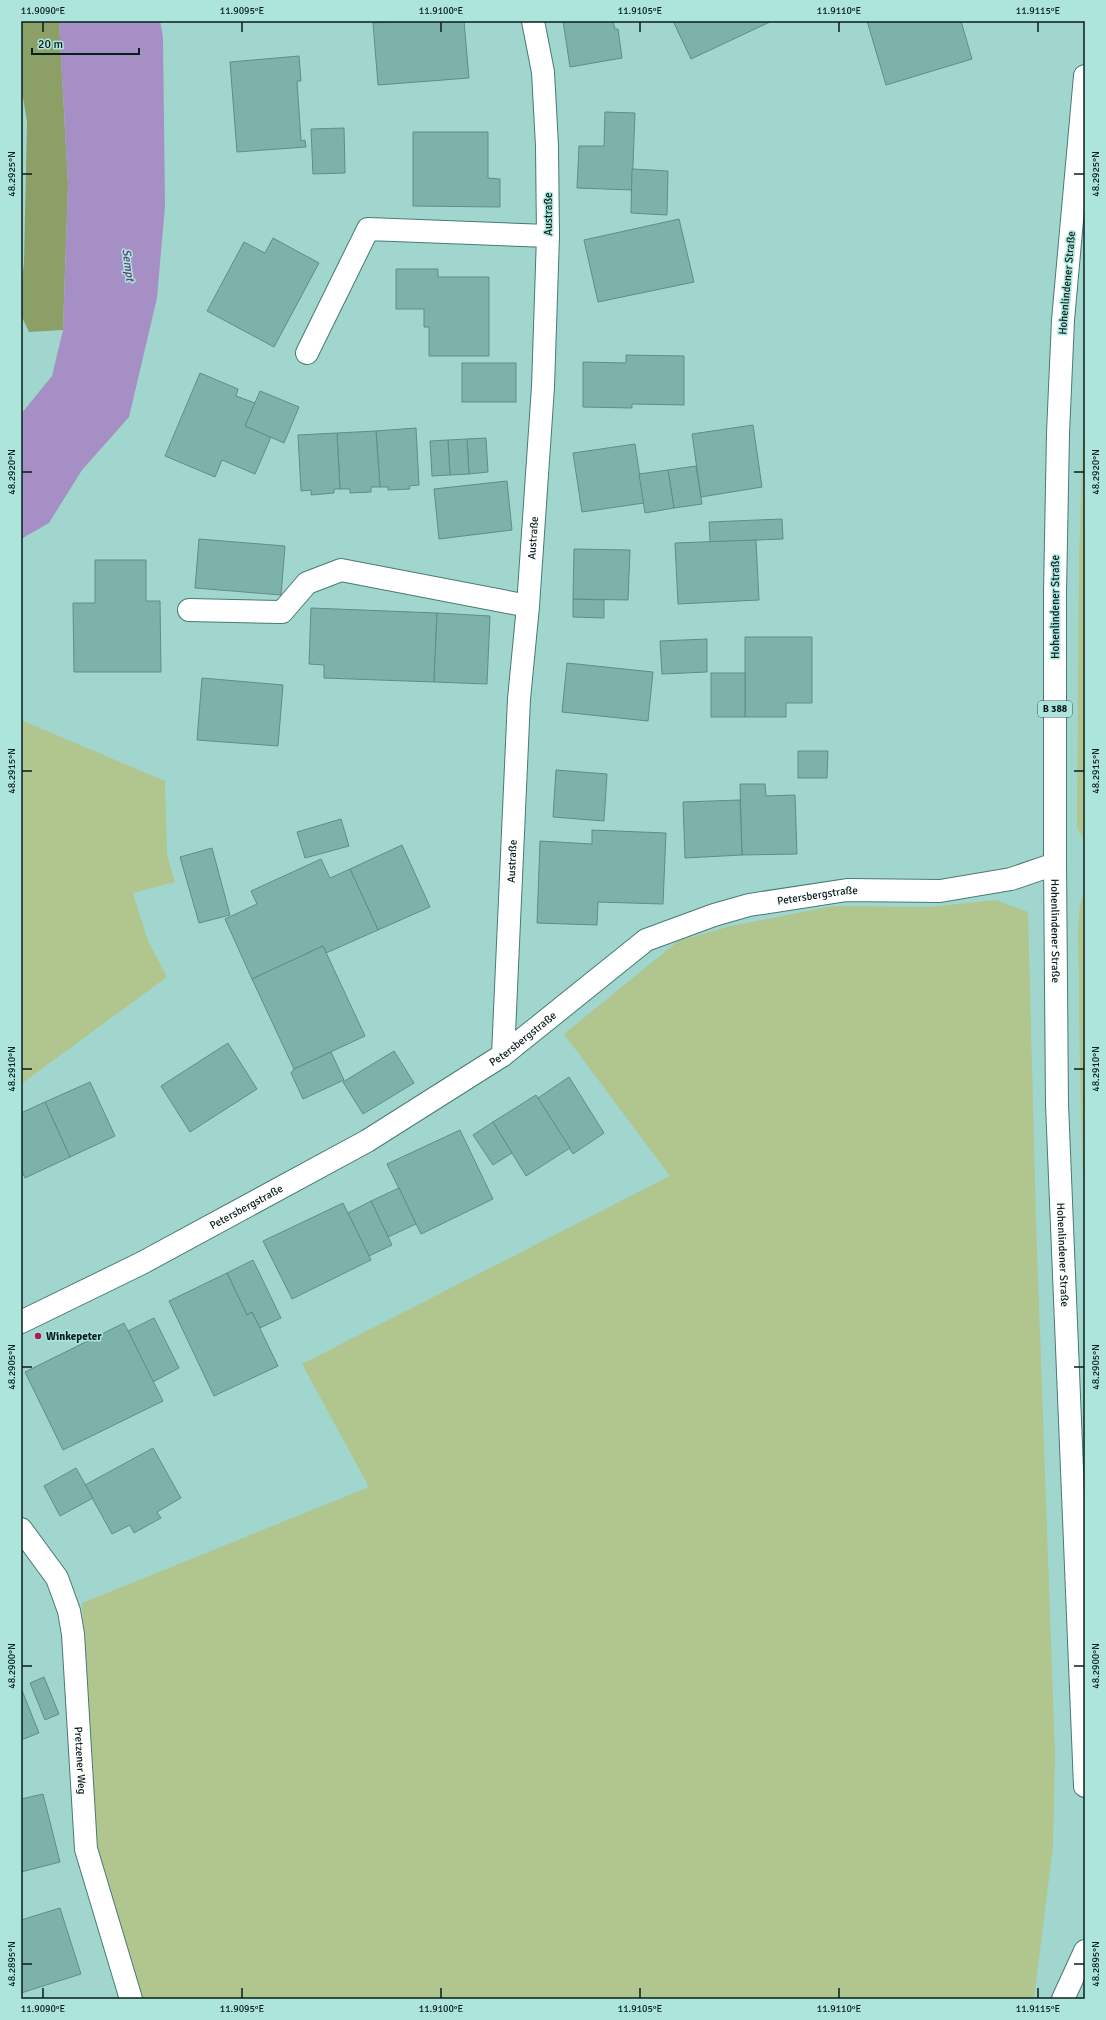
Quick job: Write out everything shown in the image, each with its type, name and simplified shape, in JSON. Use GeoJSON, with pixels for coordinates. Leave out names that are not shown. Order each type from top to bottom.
{"type":"FeatureCollection","features":[{"type":"Feature","properties":{"kind":"street","name":"Austraße"},"geometry":{"type":"LineString","coordinates":[[503,1055],[519,699],[528,606],[543,387],[548,236],[547,146],[543,72],[532,21]]}},
{"type":"Feature","properties":{"kind":"street","name":"Hohenlindener Straße"},"geometry":{"type":"LineString","coordinates":[[1085,76],[1063,320],[1058,433],[1055,601],[1057,1104],[1085,1786]]}},
{"type":"Feature","properties":{"kind":"street"},"geometry":{"type":"LineString","coordinates":[[308,353],[368,228],[548,236]]}},
{"type":"Feature","properties":{"kind":"street"},"geometry":{"type":"LineString","coordinates":[[189,610],[282,612],[308,583],[340,570],[528,606]]}},
{"type":"Feature","properties":{"kind":"street","name":"Petersbergstraße"},"geometry":{"type":"LineString","coordinates":[[21,1322],[142,1263],[367,1141],[503,1055],[646,940],[714,914],[749,905],[847,890],[940,891],[1011,879],[1055,864]]}},
{"type":"Feature","properties":{"kind":"street","name":"Pretzener Weg"},"geometry":{"type":"LineString","coordinates":[[21,1529],[58,1578],[69,1611],[73,1634],[86,1849],[131,1999]]}},
{"type":"Feature","properties":{"kind":"street"},"geometry":{"type":"LineString","coordinates":[[1063,1999],[1085,1951]]}},
{"type":"Feature","properties":{"kind":"green space"},"geometry":{"type":"Polygon","coordinates":[[[21,21],[59,21],[68,184],[63,330],[29,332],[21,315],[21,289],[24,263],[27,121],[21,86],[21,21]]]}},
{"type":"Feature","properties":{"kind":"green space"},"geometry":{"type":"Polygon","coordinates":[[[1085,368],[1085,842],[1077,827],[1079,560],[1085,368]]]}},
{"type":"Feature","properties":{"kind":"green space"},"geometry":{"type":"Polygon","coordinates":[[[21,720],[165,781],[167,855],[175,882],[133,893],[148,941],[167,977],[21,1084],[21,720]]]}},
{"type":"Feature","properties":{"kind":"green space"},"geometry":{"type":"Polygon","coordinates":[[[1085,891],[1085,1237],[1080,1075],[1078,932],[1080,908],[1085,891]]]}},
{"type":"Feature","properties":{"kind":"green space"},"geometry":{"type":"Polygon","coordinates":[[[996,900],[1028,912],[1036,1222],[1055,1755],[1053,1846],[1034,1999],[136,1999],[95,1841],[82,1603],[369,1487],[302,1364],[670,1176],[564,1034],[678,941],[731,926],[833,906],[929,907],[996,900]]]}},
{"type":"Feature","properties":{"kind":"water","name":"Sempt"},"geometry":{"type":"Polygon","coordinates":[[[59,21],[160,21],[163,37],[165,206],[157,298],[129,417],[82,470],[49,523],[21,539],[21,414],[52,376],[63,330],[68,184],[59,21]]]}},
{"type":"Feature","properties":{"kind":"building"},"geometry":{"type":"Polygon","coordinates":[[[402,21],[464,21],[469,78],[378,85],[373,23],[402,21]]]}},
{"type":"Feature","properties":{"kind":"building"},"geometry":{"type":"Polygon","coordinates":[[[563,21],[613,21],[615,29],[618,29],[622,58],[570,67],[563,21]]]}},
{"type":"Feature","properties":{"kind":"building"},"geometry":{"type":"Polygon","coordinates":[[[673,21],[772,21],[691,59],[673,21]]]}},
{"type":"Feature","properties":{"kind":"building"},"geometry":{"type":"Polygon","coordinates":[[[867,21],[961,21],[972,59],[886,85],[867,21]]]}},
{"type":"Feature","properties":{"kind":"building"},"geometry":{"type":"Polygon","coordinates":[[[299,56],[301,81],[297,81],[301,141],[305,140],[306,147],[237,152],[230,62],[299,56]]]}},
{"type":"Feature","properties":{"kind":"building"},"geometry":{"type":"Polygon","coordinates":[[[605,112],[635,113],[632,190],[577,188],[579,146],[604,146],[605,112]]]}},
{"type":"Feature","properties":{"kind":"building"},"geometry":{"type":"Polygon","coordinates":[[[344,128],[345,173],[313,174],[311,129],[344,128]]]}},
{"type":"Feature","properties":{"kind":"building"},"geometry":{"type":"Polygon","coordinates":[[[413,132],[488,132],[488,178],[500,179],[500,207],[413,206],[413,132]]]}},
{"type":"Feature","properties":{"kind":"building"},"geometry":{"type":"Polygon","coordinates":[[[632,169],[668,171],[667,215],[631,213],[632,169]]]}},
{"type":"Feature","properties":{"kind":"building"},"geometry":{"type":"Polygon","coordinates":[[[679,219],[694,282],[598,302],[584,240],[679,219]]]}},
{"type":"Feature","properties":{"kind":"building"},"geometry":{"type":"Polygon","coordinates":[[[273,238],[319,263],[274,347],[207,311],[244,242],[265,253],[273,238]]]}},
{"type":"Feature","properties":{"kind":"building"},"geometry":{"type":"Polygon","coordinates":[[[396,269],[438,269],[438,277],[489,277],[489,356],[429,356],[429,327],[424,327],[424,309],[396,309],[396,269]]]}},
{"type":"Feature","properties":{"kind":"building"},"geometry":{"type":"Polygon","coordinates":[[[626,355],[684,356],[684,405],[632,404],[632,408],[583,407],[583,362],[626,363],[626,355]]]}},
{"type":"Feature","properties":{"kind":"building"},"geometry":{"type":"Polygon","coordinates":[[[462,363],[516,363],[516,402],[462,402],[462,363]]]}},
{"type":"Feature","properties":{"kind":"building"},"geometry":{"type":"Polygon","coordinates":[[[200,373],[238,389],[236,396],[255,403],[245,426],[271,437],[255,474],[222,460],[215,477],[165,456],[200,373]]]}},
{"type":"Feature","properties":{"kind":"building"},"geometry":{"type":"Polygon","coordinates":[[[260,391],[299,407],[284,443],[245,426],[260,391]]]}},
{"type":"Feature","properties":{"kind":"building"},"geometry":{"type":"Polygon","coordinates":[[[753,425],[762,487],[701,497],[692,434],[753,425]]]}},
{"type":"Feature","properties":{"kind":"building"},"geometry":{"type":"Polygon","coordinates":[[[416,428],[419,485],[409,486],[410,489],[388,490],[388,487],[380,487],[376,431],[416,428]]]}},
{"type":"Feature","properties":{"kind":"building"},"geometry":{"type":"Polygon","coordinates":[[[376,431],[380,487],[371,487],[371,492],[350,493],[350,489],[340,489],[337,433],[376,431]]]}},
{"type":"Feature","properties":{"kind":"building"},"geometry":{"type":"Polygon","coordinates":[[[337,433],[340,489],[334,489],[334,493],[311,495],[311,490],[301,491],[298,435],[337,433]]]}},
{"type":"Feature","properties":{"kind":"building"},"geometry":{"type":"Polygon","coordinates":[[[486,438],[488,472],[469,474],[467,439],[486,438]]]}},
{"type":"Feature","properties":{"kind":"building"},"geometry":{"type":"Polygon","coordinates":[[[467,439],[469,474],[450,475],[448,440],[467,439]]]}},
{"type":"Feature","properties":{"kind":"building"},"geometry":{"type":"Polygon","coordinates":[[[448,440],[450,475],[432,476],[430,441],[448,440]]]}},
{"type":"Feature","properties":{"kind":"building"},"geometry":{"type":"Polygon","coordinates":[[[635,444],[644,503],[582,512],[573,453],[635,444]]]}},
{"type":"Feature","properties":{"kind":"building"},"geometry":{"type":"Polygon","coordinates":[[[696,466],[702,504],[674,508],[668,470],[696,466]]]}},
{"type":"Feature","properties":{"kind":"building"},"geometry":{"type":"Polygon","coordinates":[[[668,470],[674,508],[645,513],[639,474],[668,470]]]}},
{"type":"Feature","properties":{"kind":"building"},"geometry":{"type":"Polygon","coordinates":[[[507,481],[512,530],[439,539],[434,489],[507,481]]]}},
{"type":"Feature","properties":{"kind":"building"},"geometry":{"type":"Polygon","coordinates":[[[782,519],[783,539],[710,542],[709,522],[782,519]]]}},
{"type":"Feature","properties":{"kind":"building"},"geometry":{"type":"Polygon","coordinates":[[[199,539],[285,546],[281,595],[195,588],[199,539]]]}},
{"type":"Feature","properties":{"kind":"building"},"geometry":{"type":"Polygon","coordinates":[[[756,540],[759,600],[678,604],[675,543],[756,540]]]}},
{"type":"Feature","properties":{"kind":"building"},"geometry":{"type":"Polygon","coordinates":[[[574,549],[630,550],[628,600],[573,599],[574,549]]]}},
{"type":"Feature","properties":{"kind":"building"},"geometry":{"type":"Polygon","coordinates":[[[95,560],[146,560],[146,601],[160,601],[161,672],[74,672],[73,603],[95,603],[95,560]]]}},
{"type":"Feature","properties":{"kind":"building"},"geometry":{"type":"Polygon","coordinates":[[[573,599],[604,600],[604,618],[573,617],[573,599]]]}},
{"type":"Feature","properties":{"kind":"building"},"geometry":{"type":"Polygon","coordinates":[[[311,608],[437,613],[434,682],[324,678],[324,665],[309,664],[311,608]]]}},
{"type":"Feature","properties":{"kind":"building"},"geometry":{"type":"Polygon","coordinates":[[[437,613],[490,616],[487,684],[434,682],[437,613]]]}},
{"type":"Feature","properties":{"kind":"building"},"geometry":{"type":"Polygon","coordinates":[[[745,637],[812,637],[812,703],[786,703],[786,717],[745,717],[745,637]]]}},
{"type":"Feature","properties":{"kind":"building"},"geometry":{"type":"Polygon","coordinates":[[[707,639],[707,672],[662,674],[660,641],[707,639]]]}},
{"type":"Feature","properties":{"kind":"building"},"geometry":{"type":"Polygon","coordinates":[[[567,663],[653,672],[648,721],[562,712],[567,663]]]}},
{"type":"Feature","properties":{"kind":"building"},"geometry":{"type":"Polygon","coordinates":[[[711,673],[745,673],[745,717],[711,717],[711,673]]]}},
{"type":"Feature","properties":{"kind":"building"},"geometry":{"type":"Polygon","coordinates":[[[202,678],[283,685],[278,746],[197,740],[202,678]]]}},
{"type":"Feature","properties":{"kind":"building"},"geometry":{"type":"Polygon","coordinates":[[[798,751],[828,751],[827,778],[798,778],[798,751]]]}},
{"type":"Feature","properties":{"kind":"building"},"geometry":{"type":"Polygon","coordinates":[[[556,770],[607,774],[604,821],[553,817],[556,770]]]}},
{"type":"Feature","properties":{"kind":"building"},"geometry":{"type":"Polygon","coordinates":[[[740,784],[765,784],[766,796],[795,795],[797,854],[742,855],[740,784]]]}},
{"type":"Feature","properties":{"kind":"building"},"geometry":{"type":"Polygon","coordinates":[[[740,800],[742,855],[685,858],[683,802],[740,800]]]}},
{"type":"Feature","properties":{"kind":"building"},"geometry":{"type":"Polygon","coordinates":[[[341,819],[349,846],[305,858],[297,832],[341,819]]]}},
{"type":"Feature","properties":{"kind":"building"},"geometry":{"type":"Polygon","coordinates":[[[592,830],[666,833],[663,904],[598,902],[597,925],[537,923],[540,841],[592,844],[592,830]]]}},
{"type":"Feature","properties":{"kind":"building"},"geometry":{"type":"Polygon","coordinates":[[[402,845],[430,907],[378,930],[350,869],[402,845]]]}},
{"type":"Feature","properties":{"kind":"building"},"geometry":{"type":"Polygon","coordinates":[[[212,848],[230,915],[199,923],[180,857],[212,848]]]}},
{"type":"Feature","properties":{"kind":"building"},"geometry":{"type":"Polygon","coordinates":[[[321,859],[330,878],[350,869],[378,930],[326,953],[323,946],[252,979],[225,919],[257,904],[251,891],[321,859]]]}},
{"type":"Feature","properties":{"kind":"building"},"geometry":{"type":"Polygon","coordinates":[[[323,946],[365,1036],[294,1069],[252,979],[323,946]]]}},
{"type":"Feature","properties":{"kind":"building"},"geometry":{"type":"Polygon","coordinates":[[[228,1043],[257,1089],[190,1132],[161,1086],[228,1043]]]}},
{"type":"Feature","properties":{"kind":"building"},"geometry":{"type":"Polygon","coordinates":[[[394,1051],[414,1083],[363,1114],[343,1082],[394,1051]]]}},
{"type":"Feature","properties":{"kind":"building"},"geometry":{"type":"Polygon","coordinates":[[[331,1052],[344,1080],[303,1099],[291,1073],[294,1069],[331,1052]]]}},
{"type":"Feature","properties":{"kind":"building"},"geometry":{"type":"Polygon","coordinates":[[[569,1077],[604,1133],[573,1154],[538,1098],[569,1077]]]}},
{"type":"Feature","properties":{"kind":"building"},"geometry":{"type":"Polygon","coordinates":[[[90,1082],[115,1136],[70,1157],[45,1102],[90,1082]]]}},
{"type":"Feature","properties":{"kind":"building"},"geometry":{"type":"Polygon","coordinates":[[[536,1095],[570,1148],[526,1176],[493,1122],[536,1095]]]}},
{"type":"Feature","properties":{"kind":"building"},"geometry":{"type":"Polygon","coordinates":[[[45,1102],[70,1157],[25,1178],[21,1169],[21,1113],[45,1102]]]}},
{"type":"Feature","properties":{"kind":"building"},"geometry":{"type":"Polygon","coordinates":[[[493,1122],[512,1153],[493,1165],[473,1135],[493,1122]]]}},
{"type":"Feature","properties":{"kind":"building"},"geometry":{"type":"Polygon","coordinates":[[[460,1130],[493,1199],[421,1234],[387,1164],[460,1130]]]}},
{"type":"Feature","properties":{"kind":"building"},"geometry":{"type":"Polygon","coordinates":[[[399,1188],[416,1224],[388,1237],[371,1201],[399,1188]]]}},
{"type":"Feature","properties":{"kind":"building"},"geometry":{"type":"Polygon","coordinates":[[[371,1201],[392,1245],[369,1256],[348,1213],[371,1201]]]}},
{"type":"Feature","properties":{"kind":"building"},"geometry":{"type":"Polygon","coordinates":[[[343,1203],[371,1260],[292,1299],[263,1241],[343,1203]]]}},
{"type":"Feature","properties":{"kind":"building"},"geometry":{"type":"Polygon","coordinates":[[[253,1260],[281,1318],[260,1328],[252,1312],[247,1315],[227,1273],[253,1260]]]}},
{"type":"Feature","properties":{"kind":"building"},"geometry":{"type":"Polygon","coordinates":[[[227,1273],[247,1315],[252,1312],[278,1366],[214,1396],[169,1301],[227,1273]]]}},
{"type":"Feature","properties":{"kind":"building"},"geometry":{"type":"Polygon","coordinates":[[[154,1318],[179,1368],[153,1382],[128,1331],[154,1318]]]}},
{"type":"Feature","properties":{"kind":"building"},"geometry":{"type":"Polygon","coordinates":[[[124,1323],[163,1401],[63,1450],[25,1372],[124,1323]]]}},
{"type":"Feature","properties":{"kind":"building"},"geometry":{"type":"Polygon","coordinates":[[[153,1448],[181,1498],[157,1512],[161,1518],[134,1533],[130,1525],[112,1534],[85,1485],[153,1448]]]}},
{"type":"Feature","properties":{"kind":"building"},"geometry":{"type":"Polygon","coordinates":[[[76,1468],[93,1498],[60,1516],[44,1486],[76,1468]]]}},
{"type":"Feature","properties":{"kind":"building"},"geometry":{"type":"Polygon","coordinates":[[[44,1677],[59,1714],[45,1720],[30,1683],[44,1677]]]}},
{"type":"Feature","properties":{"kind":"building"},"geometry":{"type":"Polygon","coordinates":[[[21,1688],[39,1733],[21,1740],[21,1688]]]}},
{"type":"Feature","properties":{"kind":"building"},"geometry":{"type":"Polygon","coordinates":[[[43,1794],[60,1862],[21,1872],[21,1799],[43,1794]]]}},
{"type":"Feature","properties":{"kind":"building"},"geometry":{"type":"Polygon","coordinates":[[[60,1908],[81,1974],[21,1993],[21,1920],[60,1908]]]}},
{"type":"Feature","properties":{"kind":"place","name":"Winkepeter"},"geometry":{"type":"Point","coordinates":[38,1336]}}]}
